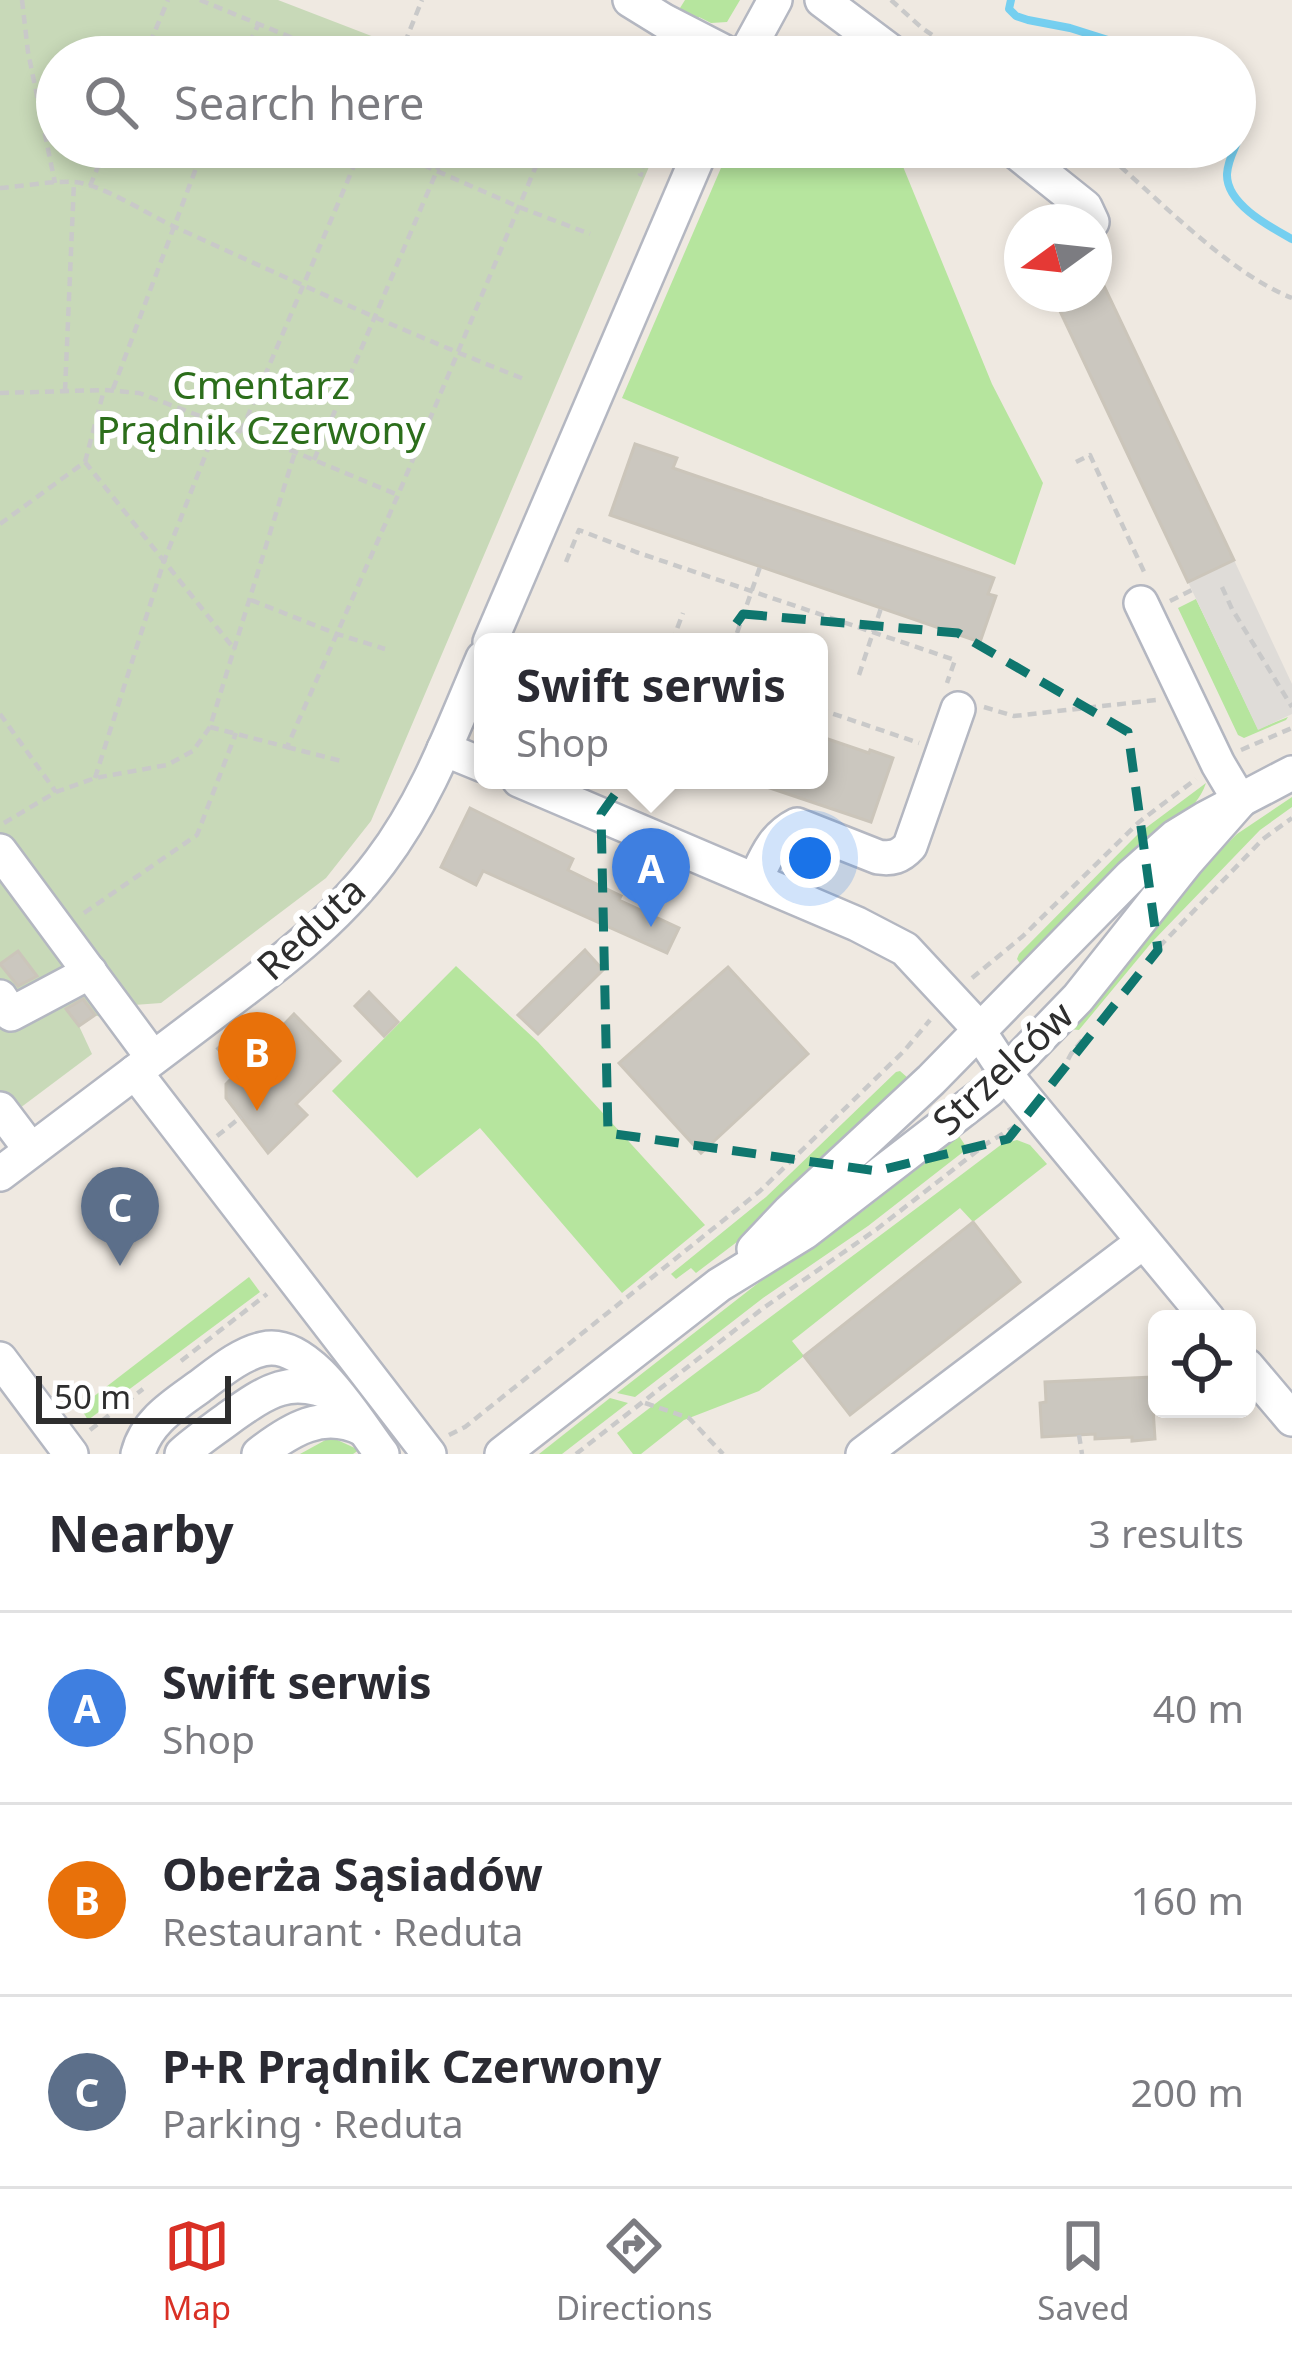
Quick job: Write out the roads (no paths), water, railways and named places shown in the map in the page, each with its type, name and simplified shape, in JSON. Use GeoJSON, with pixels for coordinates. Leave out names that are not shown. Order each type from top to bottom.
{"type":"FeatureCollection","features":[{"type":"Feature","properties":{"kind":"street"},"geometry":{"type":"LineString","coordinates":[[630,0],[693,36]]}},
{"type":"Feature","properties":{"kind":"street"},"geometry":{"type":"LineString","coordinates":[[755,36],[775,0]]}},
{"type":"Feature","properties":{"kind":"street"},"geometry":{"type":"LineString","coordinates":[[822,0],[872,36]]}},
{"type":"Feature","properties":{"kind":"street"},"geometry":{"type":"LineString","coordinates":[[494,633],[693,168]]}},
{"type":"Feature","properties":{"kind":"street"},"geometry":{"type":"LineString","coordinates":[[1036,168],[1081,204]]}},
{"type":"Feature","properties":{"kind":"street"},"geometry":{"type":"LineString","coordinates":[[1152,593],[1186,696],[1240,801]]}},
{"type":"Feature","properties":{"kind":"street","name":"Reduta"},"geometry":{"type":"LineString","coordinates":[[0,1174],[334,916],[394,843],[428,785],[474,679]]}},
{"type":"Feature","properties":{"kind":"street"},"geometry":{"type":"LineString","coordinates":[[755,880],[771,845],[796,825],[878,857],[903,854],[910,846],[953,695]]}},
{"type":"Feature","properties":{"kind":"street"},"geometry":{"type":"LineString","coordinates":[[444,749],[474,761]]}},
{"type":"Feature","properties":{"kind":"street","name":"Strzelców"},"geometry":{"type":"LineString","coordinates":[[719,1285],[789,1212],[931,1080],[1131,876],[1175,837],[1292,772]]}},
{"type":"Feature","properties":{"kind":"street"},"geometry":{"type":"LineString","coordinates":[[540,789],[857,924],[905,949],[973,1021],[1006,1072],[1200,1310]]}},
{"type":"Feature","properties":{"kind":"street","name":"Strzelców"},"geometry":{"type":"LineString","coordinates":[[502,1454],[719,1285],[805,1232],[960,1113],[1078,998],[1240,801]]}},
{"type":"Feature","properties":{"kind":"street"},"geometry":{"type":"LineString","coordinates":[[0,850],[90,973],[144,1065],[438,1445]]}},
{"type":"Feature","properties":{"kind":"street"},"geometry":{"type":"LineString","coordinates":[[0,997],[11,1014],[90,973]]}},
{"type":"Feature","properties":{"kind":"street"},"geometry":{"type":"LineString","coordinates":[[0,1109],[32,1150]]}},
{"type":"Feature","properties":{"kind":"street"},"geometry":{"type":"LineString","coordinates":[[863,1454],[1143,1242]]}},
{"type":"Feature","properties":{"kind":"street"},"geometry":{"type":"LineString","coordinates":[[138,1454],[163,1414],[262,1349],[285,1350],[303,1358],[321,1374],[372,1442]]}},
{"type":"Feature","properties":{"kind":"street"},"geometry":{"type":"LineString","coordinates":[[0,1358],[71,1454]]}},
{"type":"Feature","properties":{"kind":"street"},"geometry":{"type":"LineString","coordinates":[[1256,1377],[1292,1419]]}},
{"type":"Feature","properties":{"kind":"street"},"geometry":{"type":"LineString","coordinates":[[182,1454],[276,1388],[303,1385],[338,1396]]}},
{"type":"Feature","properties":{"kind":"street"},"geometry":{"type":"LineString","coordinates":[[259,1454],[305,1425],[339,1421],[372,1442]]}},
{"type":"Feature","properties":{"kind":"waterway"},"geometry":{"type":"LineString","coordinates":[[1011,0],[1009,9],[1016,16],[1095,36]]}},
{"type":"Feature","properties":{"kind":"waterway"},"geometry":{"type":"LineString","coordinates":[[1228,168],[1229,185],[1241,205],[1292,239]]}},
{"type":"Feature","properties":{"kind":"place","name":"Swift serwis"},"geometry":{"type":"Point","coordinates":[651,927]}},
{"type":"Feature","properties":{"kind":"place","name":"Oberża Sąsiadów"},"geometry":{"type":"Point","coordinates":[257,1111]}},
{"type":"Feature","properties":{"kind":"place","name":"P+R Prądnik Czerwony"},"geometry":{"type":"Point","coordinates":[120,1266]}},
{"type":"Feature","properties":{"kind":"park label","name":"Cmentarz Prądnik Czerwony"},"geometry":{"type":"Point","coordinates":[261,408]}}]}
